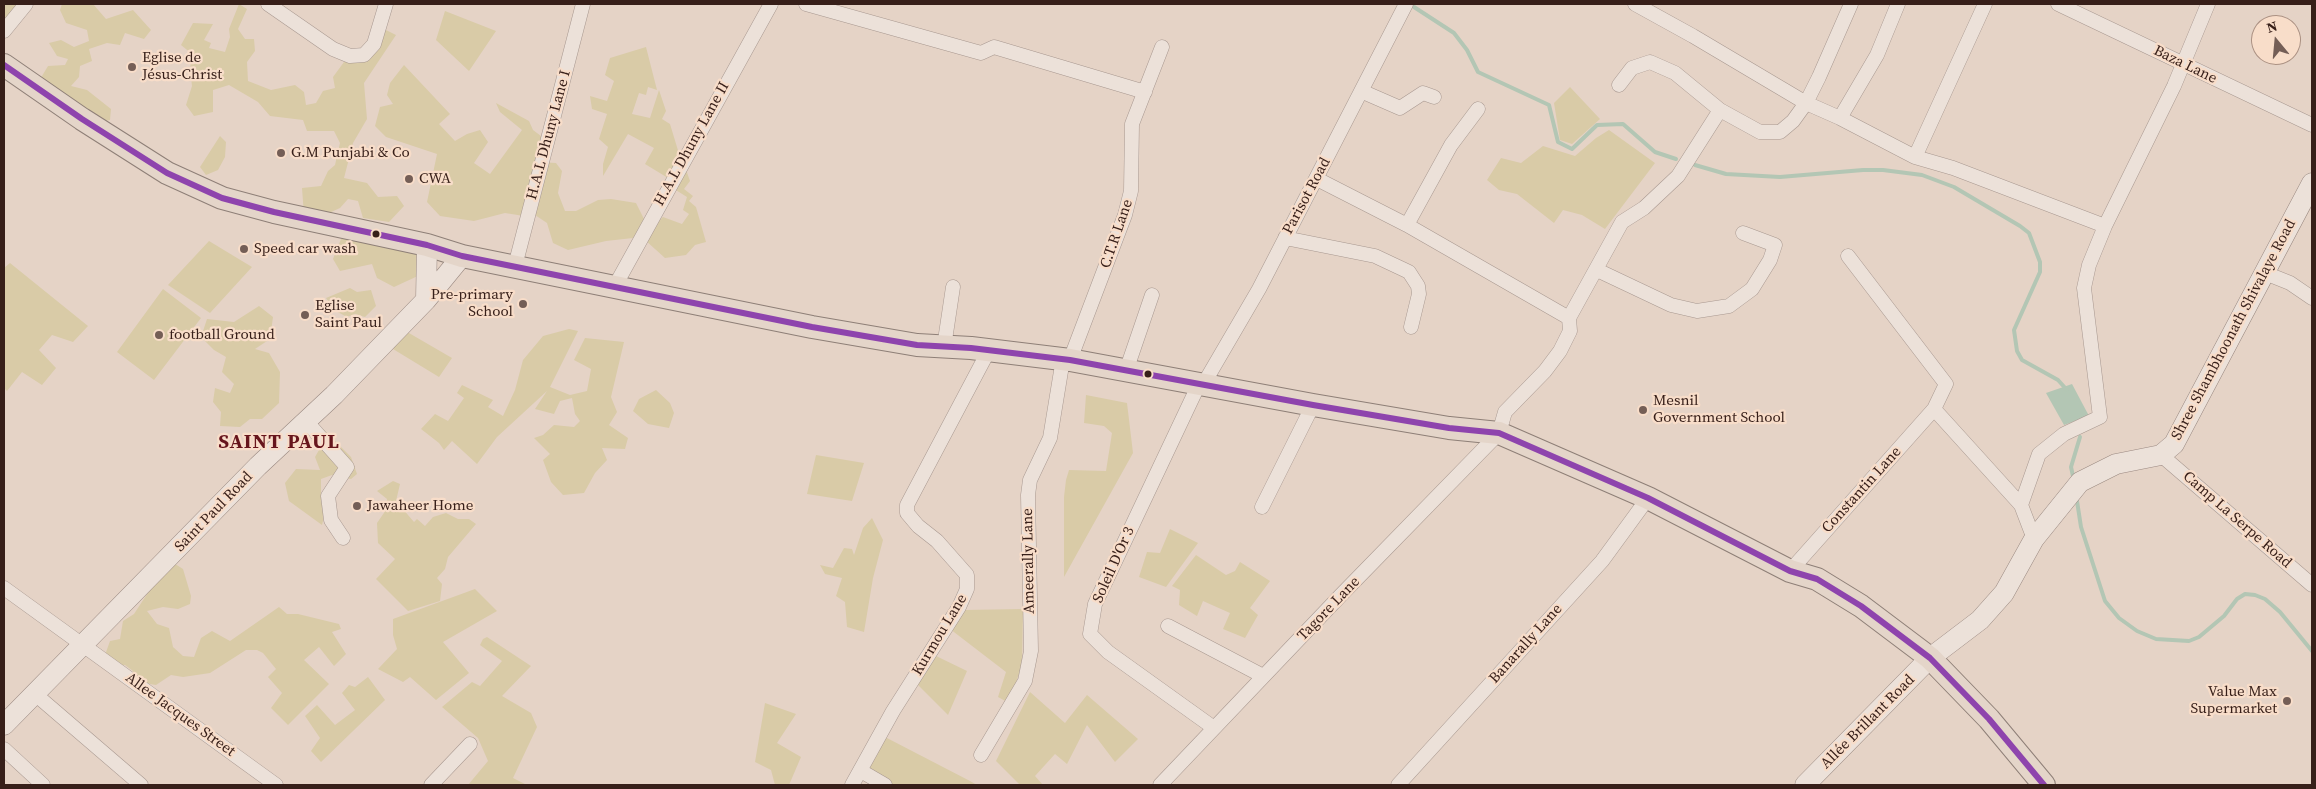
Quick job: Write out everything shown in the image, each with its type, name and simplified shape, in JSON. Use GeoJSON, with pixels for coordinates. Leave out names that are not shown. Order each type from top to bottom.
{"type":"FeatureCollection","features":[{"type":"Feature","properties":{"kind":"main road"},"geometry":{"type":"LineString","coordinates":[[4,65],[143,159],[204,191],[274,212],[427,246],[462,256],[812,327],[917,345],[989,350],[1066,360],[1313,405],[1449,428],[1500,434],[1648,498],[1790,571],[1817,579],[1861,606],[1930,658],[1989,719],[2044,785]]}},
{"type":"Feature","properties":{"kind":"main road","name":"Shree Shambhoonath Shivalaye Road"},"geometry":{"type":"LineString","coordinates":[[1930,658],[1980,620],[2004,593],[2034,540],[2080,482],[2116,464],[2161,455],[2174,444],[2180,436],[2312,183]]}},
{"type":"Feature","properties":{"kind":"main road"},"geometry":{"type":"LineString","coordinates":[[426,300],[427,246]]}},
{"type":"Feature","properties":{"kind":"main road","name":"Saint Paul Road"},"geometry":{"type":"LineString","coordinates":[[4,726],[258,466],[306,421],[426,300],[462,256]]}},
{"type":"Feature","properties":{"kind":"main road","name":"Allée Brillant Road"},"geometry":{"type":"LineString","coordinates":[[1805,785],[1930,658]]}},
{"type":"Feature","properties":{"kind":"street"},"geometry":{"type":"LineString","coordinates":[[4,31],[26,4]]}},
{"type":"Feature","properties":{"kind":"street"},"geometry":{"type":"LineString","coordinates":[[268,4],[333,49],[350,56],[364,55],[374,44],[386,4]]}},
{"type":"Feature","properties":{"kind":"street","name":"H.A.L Dhuny Lane I"},"geometry":{"type":"LineString","coordinates":[[515,266],[584,4]]}},
{"type":"Feature","properties":{"kind":"street","name":"H.A.L Dhuny Lane II"},"geometry":{"type":"LineString","coordinates":[[615,286],[771,4]]}},
{"type":"Feature","properties":{"kind":"street"},"geometry":{"type":"LineString","coordinates":[[806,4],[981,53],[994,47],[1145,92]]}},
{"type":"Feature","properties":{"kind":"street","name":"Parisot Road"},"geometry":{"type":"LineString","coordinates":[[1201,385],[1259,289],[1317,180],[1406,4]]}},
{"type":"Feature","properties":{"kind":"street"},"geometry":{"type":"LineString","coordinates":[[1635,4],[1806,103],[1840,118],[1915,157],[1953,168],[2105,226]]}},
{"type":"Feature","properties":{"kind":"street"},"geometry":{"type":"LineString","coordinates":[[1619,85],[1632,68],[1650,62],[1675,74],[1720,110],[1760,132],[1780,132],[1793,121],[1806,103],[1851,4]]}},
{"type":"Feature","properties":{"kind":"street"},"geometry":{"type":"LineString","coordinates":[[1840,118],[1877,55],[1898,4]]}},
{"type":"Feature","properties":{"kind":"street"},"geometry":{"type":"LineString","coordinates":[[1915,157],[1985,4]]}},
{"type":"Feature","properties":{"kind":"street","name":"Baza Lane"},"geometry":{"type":"LineString","coordinates":[[2058,4],[2312,125]]}},
{"type":"Feature","properties":{"kind":"street"},"geometry":{"type":"LineString","coordinates":[[2021,505],[2039,454],[2064,434],[2099,419],[2100,413],[2084,288],[2089,265],[2105,226],[2183,64],[2208,4]]}},
{"type":"Feature","properties":{"kind":"street","name":"C.T.R Lane"},"geometry":{"type":"LineString","coordinates":[[1066,360],[1125,215],[1131,191],[1132,124],[1162,47]]}},
{"type":"Feature","properties":{"kind":"street"},"geometry":{"type":"LineString","coordinates":[[1361,90],[1400,108],[1423,93],[1434,97]]}},
{"type":"Feature","properties":{"kind":"street"},"geometry":{"type":"LineString","coordinates":[[1407,225],[1451,145],[1478,109]]}},
{"type":"Feature","properties":{"kind":"street"},"geometry":{"type":"LineString","coordinates":[[1500,434],[1504,412],[1545,371],[1560,351],[1570,331],[1569,318],[1622,222],[1644,208],[1678,176],[1720,110]]}},
{"type":"Feature","properties":{"kind":"street"},"geometry":{"type":"LineString","coordinates":[[1317,180],[1407,225],[1569,318]]}},
{"type":"Feature","properties":{"kind":"street"},"geometry":{"type":"LineString","coordinates":[[1597,270],[1671,305],[1697,311],[1729,306],[1752,289],[1770,260],[1774,245],[1743,233]]}},
{"type":"Feature","properties":{"kind":"street"},"geometry":{"type":"LineString","coordinates":[[1285,238],[1374,256],[1409,272],[1418,286],[1419,294],[1411,327]]}},
{"type":"Feature","properties":{"kind":"street","name":"Constantin Lane"},"geometry":{"type":"LineString","coordinates":[[1790,571],[1934,409],[1946,384],[1848,256]]}},
{"type":"Feature","properties":{"kind":"street"},"geometry":{"type":"LineString","coordinates":[[2265,273],[2290,283],[2312,298]]}},
{"type":"Feature","properties":{"kind":"street"},"geometry":{"type":"LineString","coordinates":[[944,347],[953,287]]}},
{"type":"Feature","properties":{"kind":"street"},"geometry":{"type":"LineString","coordinates":[[1126,371],[1152,295]]}},
{"type":"Feature","properties":{"kind":"street","name":"Kurmou Lane"},"geometry":{"type":"LineString","coordinates":[[852,785],[893,711],[959,607],[967,589],[967,575],[937,541],[918,526],[908,513],[907,505],[989,350]]}},
{"type":"Feature","properties":{"kind":"street","name":"Ameerally Lane"},"geometry":{"type":"LineString","coordinates":[[981,755],[1025,681],[1031,651],[1028,495],[1030,480],[1050,438],[1066,360]]}},
{"type":"Feature","properties":{"kind":"street","name":"Soleil D'Or 3"},"geometry":{"type":"LineString","coordinates":[[1201,385],[1095,604],[1090,634],[1108,652],[1214,728]]}},
{"type":"Feature","properties":{"kind":"street"},"geometry":{"type":"LineString","coordinates":[[1262,507],[1313,405]]}},
{"type":"Feature","properties":{"kind":"street"},"geometry":{"type":"LineString","coordinates":[[1934,409],[2021,505],[2034,540]]}},
{"type":"Feature","properties":{"kind":"street"},"geometry":{"type":"LineString","coordinates":[[306,421],[347,467],[328,496],[331,520],[343,538]]}},
{"type":"Feature","properties":{"kind":"street","name":"Tagore Lane"},"geometry":{"type":"LineString","coordinates":[[1160,785],[1263,676],[1500,434]]}},
{"type":"Feature","properties":{"kind":"street","name":"Camp La Serpe Road"},"geometry":{"type":"LineString","coordinates":[[2161,455],[2312,585]]}},
{"type":"Feature","properties":{"kind":"street","name":"Banarally Lane"},"geometry":{"type":"LineString","coordinates":[[1398,785],[1602,561],[1648,498]]}},
{"type":"Feature","properties":{"kind":"street","name":"Allee Jacques Street"},"geometry":{"type":"LineString","coordinates":[[4,588],[276,785]]}},
{"type":"Feature","properties":{"kind":"street"},"geometry":{"type":"LineString","coordinates":[[1168,626],[1263,676]]}},
{"type":"Feature","properties":{"kind":"street"},"geometry":{"type":"LineString","coordinates":[[35,694],[142,785]]}},
{"type":"Feature","properties":{"kind":"street"},"geometry":{"type":"LineString","coordinates":[[431,785],[470,744]]}},
{"type":"Feature","properties":{"kind":"street"},"geometry":{"type":"LineString","coordinates":[[4,750],[43,785]]}},
{"type":"Feature","properties":{"kind":"street"},"geometry":{"type":"LineString","coordinates":[[861,771],[885,785]]}},
{"type":"Feature","properties":{"kind":"shaded area"},"geometry":{"type":"Polygon","coordinates":[[[4,4],[19,4],[4,19],[4,4]]]}},
{"type":"Feature","properties":{"kind":"shaded area"},"geometry":{"type":"Polygon","coordinates":[[[62,4],[93,4],[106,19],[133,10],[151,30],[144,39],[125,33],[120,45],[107,43],[89,49],[92,61],[80,66],[79,77],[71,86],[87,90],[111,109],[110,120],[96,123],[39,81],[48,66],[65,65],[68,59],[57,56],[49,43],[61,40],[74,47],[89,41],[87,30],[66,23],[60,10],[62,4]]]}},
{"type":"Feature","properties":{"kind":"shaded area"},"geometry":{"type":"Polygon","coordinates":[[[239,4],[247,9],[238,29],[245,39],[254,39],[255,51],[247,62],[248,81],[271,90],[295,85],[304,92],[306,105],[316,103],[323,91],[335,88],[333,77],[344,62],[361,61],[382,28],[396,35],[364,83],[367,119],[353,143],[344,178],[367,183],[378,197],[397,196],[404,206],[389,222],[363,218],[358,201],[348,199],[340,208],[318,218],[304,215],[302,188],[321,186],[328,171],[335,165],[340,143],[334,131],[307,131],[303,120],[270,116],[258,102],[229,85],[213,90],[213,112],[194,116],[186,105],[192,86],[190,69],[192,54],[181,45],[193,23],[213,24],[204,40],[211,43],[209,48],[225,52],[230,37],[229,29],[239,4]]]}},
{"type":"Feature","properties":{"kind":"shaded area"},"geometry":{"type":"Polygon","coordinates":[[[445,11],[496,31],[469,71],[436,40],[445,11]]]}},
{"type":"Feature","properties":{"kind":"shaded area"},"geometry":{"type":"Polygon","coordinates":[[[646,47],[657,90],[648,87],[646,95],[639,93],[632,114],[650,118],[659,90],[666,111],[662,119],[670,124],[680,157],[668,178],[645,164],[654,148],[628,134],[603,176],[603,164],[608,147],[599,139],[607,114],[592,109],[590,96],[607,101],[614,81],[605,75],[610,58],[646,47]]]}},
{"type":"Feature","properties":{"kind":"shaded area"},"geometry":{"type":"Polygon","coordinates":[[[404,65],[450,114],[439,124],[455,141],[467,134],[480,130],[488,142],[474,163],[490,174],[522,130],[500,112],[496,103],[529,121],[533,130],[545,139],[539,162],[556,163],[562,171],[558,193],[565,211],[576,211],[598,200],[611,199],[636,203],[646,223],[633,238],[606,241],[568,250],[553,243],[547,223],[526,209],[524,216],[505,213],[474,221],[440,216],[427,202],[437,154],[386,137],[375,126],[380,107],[393,104],[387,95],[390,83],[404,65]]]}},
{"type":"Feature","properties":{"kind":"shaded area"},"geometry":{"type":"Polygon","coordinates":[[[1570,87],[1600,119],[1572,144],[1560,140],[1554,103],[1570,87]]]}},
{"type":"Feature","properties":{"kind":"shaded area"},"geometry":{"type":"Polygon","coordinates":[[[1609,130],[1655,163],[1605,229],[1582,215],[1563,210],[1554,223],[1517,194],[1499,190],[1487,180],[1501,158],[1521,163],[1543,146],[1575,156],[1596,138],[1609,130]]]}},
{"type":"Feature","properties":{"kind":"shaded area"},"geometry":{"type":"Polygon","coordinates":[[[220,136],[226,142],[225,157],[218,170],[206,175],[200,167],[220,136]]]}},
{"type":"Feature","properties":{"kind":"shaded area"},"geometry":{"type":"Polygon","coordinates":[[[684,164],[690,181],[684,189],[693,196],[689,201],[696,207],[706,242],[695,245],[686,255],[665,258],[645,240],[650,229],[663,217],[682,224],[689,214],[683,210],[687,197],[671,187],[684,164]]]}},
{"type":"Feature","properties":{"kind":"shaded area"},"geometry":{"type":"Polygon","coordinates":[[[376,234],[422,255],[420,275],[394,287],[377,278],[372,264],[340,271],[333,259],[341,239],[376,234]]]}},
{"type":"Feature","properties":{"kind":"shaded area"},"geometry":{"type":"Polygon","coordinates":[[[209,241],[252,267],[210,313],[168,285],[209,241]]]}},
{"type":"Feature","properties":{"kind":"shaded area"},"geometry":{"type":"Polygon","coordinates":[[[10,263],[88,326],[73,342],[52,335],[39,350],[56,368],[42,385],[22,372],[7,391],[4,388],[4,268],[10,263]]]}},
{"type":"Feature","properties":{"kind":"shaded area"},"geometry":{"type":"Polygon","coordinates":[[[350,288],[357,292],[371,290],[376,306],[365,317],[355,314],[347,317],[334,310],[326,298],[350,288]]]}},
{"type":"Feature","properties":{"kind":"shaded area","name":"football Ground"},"geometry":{"type":"Polygon","coordinates":[[[163,289],[201,318],[154,380],[117,352],[163,289]]]}},
{"type":"Feature","properties":{"kind":"shaded area"},"geometry":{"type":"Polygon","coordinates":[[[259,306],[273,317],[270,339],[255,349],[269,353],[280,372],[279,403],[262,419],[250,419],[240,427],[220,426],[221,412],[213,402],[215,388],[230,393],[234,384],[222,372],[226,357],[214,350],[201,337],[207,319],[234,322],[259,306]]]}},
{"type":"Feature","properties":{"kind":"shaded area"},"geometry":{"type":"Polygon","coordinates":[[[402,329],[452,358],[439,377],[393,349],[402,329]]]}},
{"type":"Feature","properties":{"kind":"shaded area"},"geometry":{"type":"Polygon","coordinates":[[[569,329],[578,331],[550,387],[570,395],[587,391],[591,369],[574,360],[585,338],[624,342],[611,397],[617,412],[609,425],[628,438],[625,449],[602,448],[607,460],[595,473],[584,493],[563,495],[551,482],[543,460],[550,454],[534,438],[543,435],[554,425],[574,427],[580,421],[575,414],[572,398],[560,401],[554,414],[535,409],[547,391],[497,437],[477,464],[452,441],[444,450],[439,443],[421,429],[435,414],[448,421],[464,398],[457,393],[462,385],[493,400],[488,407],[503,416],[515,390],[523,360],[543,336],[569,329]]]}},
{"type":"Feature","properties":{"kind":"shaded area"},"geometry":{"type":"Polygon","coordinates":[[[2072,384],[2089,416],[2064,425],[2046,393],[2072,384]]]}},
{"type":"Feature","properties":{"kind":"shaded area"},"geometry":{"type":"Polygon","coordinates":[[[656,390],[670,403],[674,413],[669,428],[648,424],[633,411],[639,399],[656,390]]]}},
{"type":"Feature","properties":{"kind":"shaded area"},"geometry":{"type":"Polygon","coordinates":[[[1086,395],[1127,403],[1133,453],[1064,577],[1064,497],[1069,470],[1106,471],[1112,433],[1104,426],[1084,423],[1086,395]]]}},
{"type":"Feature","properties":{"kind":"shaded area"},"geometry":{"type":"Polygon","coordinates":[[[323,429],[351,457],[357,474],[351,479],[332,475],[321,479],[321,494],[326,508],[322,525],[289,501],[285,483],[296,469],[320,470],[315,457],[323,443],[318,431],[323,429]]]}},
{"type":"Feature","properties":{"kind":"shaded area"},"geometry":{"type":"Polygon","coordinates":[[[816,455],[864,463],[852,501],[807,494],[816,455]]]}},
{"type":"Feature","properties":{"kind":"shaded area"},"geometry":{"type":"Polygon","coordinates":[[[393,481],[400,484],[396,501],[414,522],[417,519],[425,526],[433,517],[446,513],[458,519],[469,519],[476,524],[448,557],[445,569],[437,578],[442,584],[440,601],[408,611],[376,579],[395,559],[378,543],[377,523],[386,510],[387,499],[377,491],[393,481]]]}},
{"type":"Feature","properties":{"kind":"shaded area"},"geometry":{"type":"Polygon","coordinates":[[[872,518],[883,540],[873,578],[864,632],[847,627],[845,602],[836,596],[842,578],[825,574],[820,565],[833,568],[844,548],[852,549],[854,555],[863,528],[872,518]]]}},
{"type":"Feature","properties":{"kind":"shaded area"},"geometry":{"type":"Polygon","coordinates":[[[1170,529],[1198,543],[1166,587],[1139,577],[1147,552],[1160,553],[1170,529]]]}},
{"type":"Feature","properties":{"kind":"shaded area"},"geometry":{"type":"Polygon","coordinates":[[[1196,555],[1226,575],[1235,571],[1240,562],[1270,581],[1250,608],[1258,615],[1245,638],[1223,629],[1230,613],[1203,601],[1197,616],[1179,605],[1180,590],[1172,586],[1196,555]]]}},
{"type":"Feature","properties":{"kind":"shaded area"},"geometry":{"type":"Polygon","coordinates":[[[172,562],[183,569],[191,596],[190,604],[178,609],[163,607],[147,611],[157,624],[169,628],[173,647],[183,656],[194,657],[201,638],[212,631],[230,641],[279,607],[287,614],[298,614],[339,624],[341,629],[332,632],[346,654],[334,666],[319,647],[304,660],[329,684],[288,725],[271,708],[282,693],[268,677],[276,669],[263,653],[257,650],[246,650],[210,673],[183,677],[171,675],[156,685],[138,682],[133,671],[125,665],[117,665],[105,655],[110,641],[120,639],[123,621],[134,614],[153,585],[172,562]]]}},
{"type":"Feature","properties":{"kind":"shaded area"},"geometry":{"type":"Polygon","coordinates":[[[475,589],[497,611],[443,642],[469,673],[436,700],[410,677],[403,682],[378,669],[397,649],[393,635],[393,619],[475,589]]]}},
{"type":"Feature","properties":{"kind":"shaded area"},"geometry":{"type":"Polygon","coordinates":[[[1023,609],[1022,665],[1009,703],[998,697],[1006,672],[950,629],[963,610],[1023,609]]]}},
{"type":"Feature","properties":{"kind":"shaded area"},"geometry":{"type":"Polygon","coordinates":[[[487,637],[531,666],[502,696],[531,713],[537,727],[513,778],[527,785],[468,785],[488,761],[478,738],[442,707],[472,682],[480,686],[502,661],[480,645],[483,639],[487,637]]]}},
{"type":"Feature","properties":{"kind":"shaded area"},"geometry":{"type":"Polygon","coordinates":[[[934,655],[967,671],[948,715],[916,683],[934,655]]]}},
{"type":"Feature","properties":{"kind":"shaded area"},"geometry":{"type":"Polygon","coordinates":[[[368,677],[385,700],[321,762],[311,751],[320,738],[305,716],[317,705],[335,725],[355,710],[342,693],[349,685],[355,687],[368,677]]]}},
{"type":"Feature","properties":{"kind":"shaded area"},"geometry":{"type":"Polygon","coordinates":[[[1030,692],[1065,723],[1087,695],[1138,739],[1115,762],[1087,725],[1067,764],[1055,754],[1035,776],[1043,785],[1020,785],[996,761],[1030,692]]]}},
{"type":"Feature","properties":{"kind":"shaded area"},"geometry":{"type":"Polygon","coordinates":[[[765,703],[796,714],[777,743],[801,757],[789,785],[775,785],[771,770],[755,762],[765,703]]]}},
{"type":"Feature","properties":{"kind":"shaded area"},"geometry":{"type":"Polygon","coordinates":[[[885,737],[977,785],[894,785],[869,769],[885,737]]]}},
{"type":"Feature","properties":{"kind":"waterway"},"geometry":{"type":"LineString","coordinates":[[1414,7],[1454,33],[1467,50],[1478,72],[1549,105],[1558,142],[1572,149],[1597,125],[1623,124],[1655,152],[1676,159]]}},
{"type":"Feature","properties":{"kind":"waterway"},"geometry":{"type":"LineString","coordinates":[[1695,165],[1726,174],[1780,177],[1863,170],[1883,170],[1922,175],[1954,187],[2020,226],[2029,233],[2040,262],[2040,272],[2014,330],[2017,351],[2022,360],[2058,380],[2067,390]]}},
{"type":"Feature","properties":{"kind":"waterway"},"geometry":{"type":"LineString","coordinates":[[2073,476],[2071,467],[2080,437]]}},
{"type":"Feature","properties":{"kind":"waterway"},"geometry":{"type":"LineString","coordinates":[[2077,501],[2081,527],[2105,601],[2119,618],[2137,631],[2156,639],[2189,641],[2199,637],[2224,616],[2237,599],[2245,594],[2255,595],[2265,599],[2280,612],[2312,651]]}},
{"type":"Feature","properties":{"kind":"transit line"},"geometry":{"type":"LineString","coordinates":[[4,65],[82,119],[167,173],[222,198],[274,212],[427,245],[462,256],[812,327],[917,345],[971,348],[1070,360],[1313,405],[1449,428],[1499,433],[1648,498],[1790,571],[1817,579],[1861,606],[1930,658],[1989,719],[2044,785]]}},
{"type":"Feature","properties":{"kind":"place","name":"Eglise de Jésus-Christ"},"geometry":{"type":"Point","coordinates":[132,67]}},
{"type":"Feature","properties":{"kind":"place","name":"G.M Punjabi & Co"},"geometry":{"type":"Point","coordinates":[281,153]}},
{"type":"Feature","properties":{"kind":"place","name":"CWA"},"geometry":{"type":"Point","coordinates":[409,179]}},
{"type":"Feature","properties":{"kind":"place","name":"Speed car wash"},"geometry":{"type":"Point","coordinates":[244,249]}},
{"type":"Feature","properties":{"kind":"place","name":"Pre-primary School"},"geometry":{"type":"Point","coordinates":[523,304]}},
{"type":"Feature","properties":{"kind":"place","name":"Eglise Saint Paul"},"geometry":{"type":"Point","coordinates":[305,315]}},
{"type":"Feature","properties":{"kind":"place","name":"football Ground"},"geometry":{"type":"Point","coordinates":[159,335]}},
{"type":"Feature","properties":{"kind":"place","name":"Mesnil Government School"},"geometry":{"type":"Point","coordinates":[1643,410]}},
{"type":"Feature","properties":{"kind":"place","name":"Jawaheer Home"},"geometry":{"type":"Point","coordinates":[357,506]}},
{"type":"Feature","properties":{"kind":"place","name":"Value Max Supermarket"},"geometry":{"type":"Point","coordinates":[2287,701]}},
{"type":"Feature","properties":{"kind":"district","name":"SAINT PAUL"},"geometry":{"type":"Point","coordinates":[279,443]}}]}
